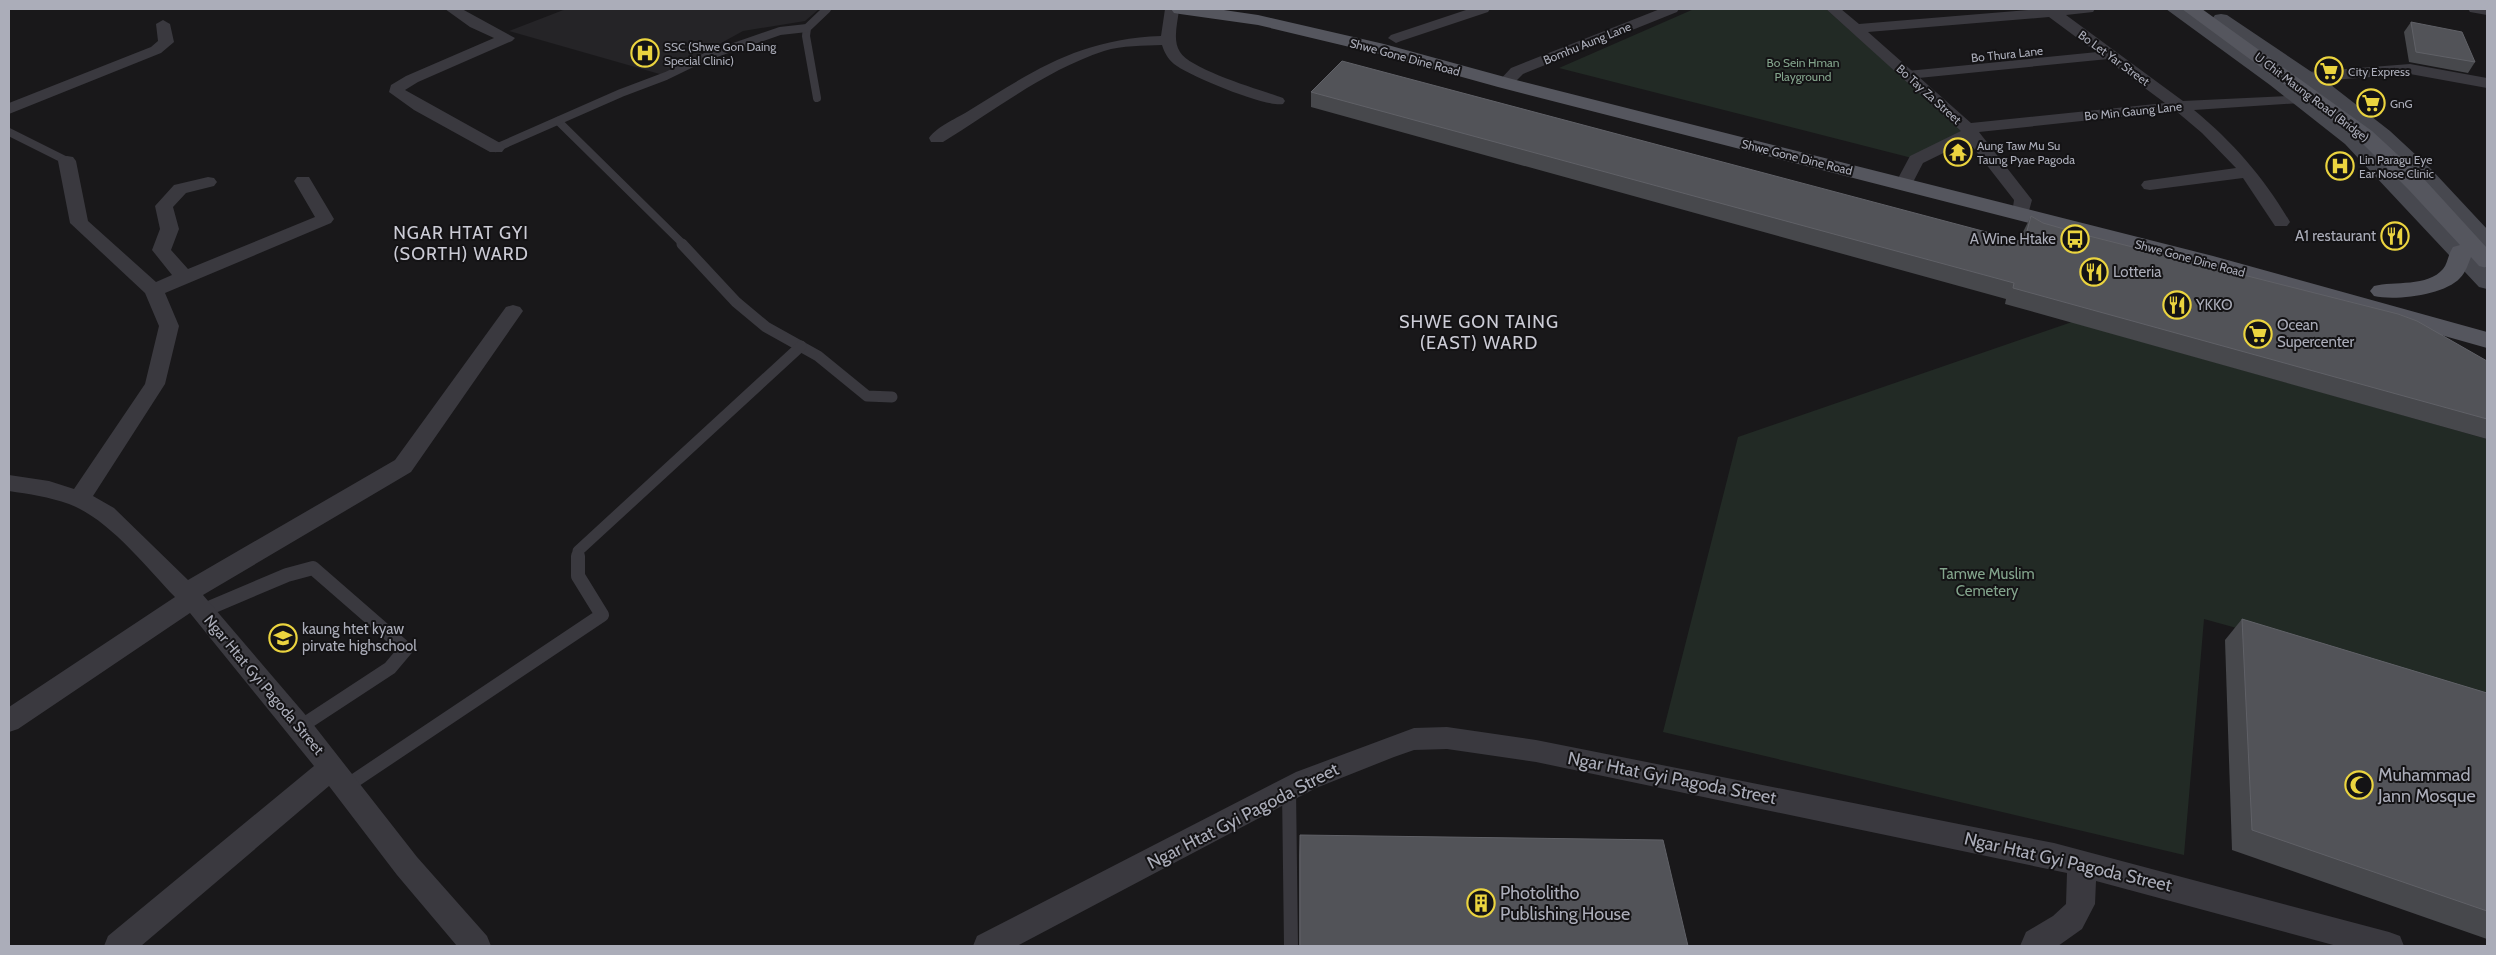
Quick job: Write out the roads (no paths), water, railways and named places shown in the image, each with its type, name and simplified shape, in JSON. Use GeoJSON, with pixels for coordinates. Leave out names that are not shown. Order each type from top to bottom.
{"type":"FeatureCollection","features":[{"type":"Feature","properties":{"kind":"main road","name":"Shwe Gone Dine Road"},"geometry":{"type":"LineString","coordinates":[[1180,9],[1258,20],[1384,50],[1511,77],[1907,178],[2025,214],[2412,318]]}},
{"type":"Feature","properties":{"kind":"main road","name":"Shwe Gone Dine Road"},"geometry":{"type":"LineString","coordinates":[[1278,9],[1396,38],[1511,77]]}},
{"type":"Feature","properties":{"kind":"main road"},"geometry":{"type":"LineString","coordinates":[[1258,20],[1278,9]]}},
{"type":"Feature","properties":{"kind":"main road"},"geometry":{"type":"LineString","coordinates":[[2175,9],[2300,98],[2352,140],[2461,252],[2487,282]]}},
{"type":"Feature","properties":{"kind":"main road","name":"U Chit Maung Road (Bridge)"},"geometry":{"type":"LineString","coordinates":[[2191,9],[2364,135],[2416,184],[2487,261]]}},
{"type":"Feature","properties":{"kind":"main road"},"geometry":{"type":"LineString","coordinates":[[2206,9],[2306,77],[2384,135],[2436,185],[2487,242]]}},
{"type":"Feature","properties":{"kind":"main road","name":"Shwe Gone Dine Road"},"geometry":{"type":"LineString","coordinates":[[2025,214],[2382,291],[2487,320]]}},
{"type":"Feature","properties":{"kind":"main road"},"geometry":{"type":"LineString","coordinates":[[2382,291],[2418,288],[2438,281],[2452,273],[2461,252]]}},
{"type":"Feature","properties":{"kind":"main road"},"geometry":{"type":"LineString","coordinates":[[2412,318],[2487,340]]}},
{"type":"Feature","properties":{"kind":"main road"},"geometry":{"type":"LineString","coordinates":[[2412,318],[2487,362]]}},
{"type":"Feature","properties":{"kind":"street"},"geometry":{"type":"LineString","coordinates":[[452,9],[475,24],[507,38],[412,80],[397,88],[397,92],[420,108],[496,148]]}},
{"type":"Feature","properties":{"kind":"street"},"geometry":{"type":"LineString","coordinates":[[1172,9],[1168,40],[1173,56],[1196,71],[1277,101]]}},
{"type":"Feature","properties":{"kind":"street"},"geometry":{"type":"LineString","coordinates":[[1396,38],[1483,9]]}},
{"type":"Feature","properties":{"kind":"street","name":"Bomhu Aung Lane"},"geometry":{"type":"LineString","coordinates":[[1511,77],[1672,9]]}},
{"type":"Feature","properties":{"kind":"street","name":"Bo Tay Za Street"},"geometry":{"type":"LineString","coordinates":[[1834,9],[1969,131],[2025,214]]}},
{"type":"Feature","properties":{"kind":"street"},"geometry":{"type":"LineString","coordinates":[[1856,29],[2050,10],[2088,9]]}},
{"type":"Feature","properties":{"kind":"street"},"geometry":{"type":"LineString","coordinates":[[2475,9],[2487,11]]}},
{"type":"Feature","properties":{"kind":"street","name":"Bo Let Yar Street"},"geometry":{"type":"LineString","coordinates":[[2050,10],[2108,55],[2180,106],[2220,141],[2264,189],[2281,222]]}},
{"type":"Feature","properties":{"kind":"street"},"geometry":{"type":"LineString","coordinates":[[9,109],[156,50],[166,42],[163,24]]}},
{"type":"Feature","properties":{"kind":"street"},"geometry":{"type":"LineString","coordinates":[[937,138],[1062,64],[1100,48],[1126,42],[1168,40]]}},
{"type":"Feature","properties":{"kind":"street"},"geometry":{"type":"LineString","coordinates":[[2306,77],[2410,69],[2487,83]]}},
{"type":"Feature","properties":{"kind":"street","name":"Bo Min Gaung Lane"},"geometry":{"type":"LineString","coordinates":[[1969,131],[2180,106],[2300,98]]}},
{"type":"Feature","properties":{"kind":"street"},"geometry":{"type":"LineString","coordinates":[[1907,178],[1916,160],[1969,131]]}},
{"type":"Feature","properties":{"kind":"street"},"geometry":{"type":"LineString","coordinates":[[67,161],[79,223],[154,290],[169,326],[155,384],[79,499]]}},
{"type":"Feature","properties":{"kind":"street"},"geometry":{"type":"LineString","coordinates":[[2150,185],[2248,172]]}},
{"type":"Feature","properties":{"kind":"street"},"geometry":{"type":"LineString","coordinates":[[154,290],[325,219],[303,181]]}},
{"type":"Feature","properties":{"kind":"street"},"geometry":{"type":"LineString","coordinates":[[184,277],[161,250],[170,236],[171,226],[164,206],[180,189],[208,182]]}},
{"type":"Feature","properties":{"kind":"street"},"geometry":{"type":"LineString","coordinates":[[9,721],[403,466],[513,310]]}},
{"type":"Feature","properties":{"kind":"street","name":"Ngar Htat Gyi Pagoda Street"},"geometry":{"type":"LineString","coordinates":[[9,483],[49,489],[79,499],[106,514],[193,601],[300,727],[407,866],[476,946]]}},
{"type":"Feature","properties":{"kind":"street","name":"Ngar Htat Gyi Pagoda Street"},"geometry":{"type":"LineString","coordinates":[[988,946],[1290,789],[1386,748],[1414,740],[1448,738],[1536,751],[2081,863],[2389,946]]}},
{"type":"Feature","properties":{"kind":"street"},"geometry":{"type":"LineString","coordinates":[[119,946],[339,777]]}},
{"type":"Feature","properties":{"kind":"street"},"geometry":{"type":"LineString","coordinates":[[2035,946],[2037,942],[2062,928],[2080,910],[2083,898],[2081,863]]}},
{"type":"Feature","properties":{"kind":"lane"},"geometry":{"type":"LineString","coordinates":[[496,148],[621,93],[666,76],[705,56],[780,31],[807,28],[827,9]]}},
{"type":"Feature","properties":{"kind":"lane"},"geometry":{"type":"LineString","coordinates":[[807,28],[806,36],[817,98]]}},
{"type":"Feature","properties":{"kind":"lane","name":"Bo Thura Lane"},"geometry":{"type":"LineString","coordinates":[[1908,75],[2108,55]]}},
{"type":"Feature","properties":{"kind":"lane"},"geometry":{"type":"LineString","coordinates":[[558,121],[691,252],[736,302],[766,327],[818,356],[868,396],[892,397]]}},
{"type":"Feature","properties":{"kind":"lane"},"geometry":{"type":"LineString","coordinates":[[9,132],[67,161]]}},
{"type":"Feature","properties":{"kind":"lane"},"geometry":{"type":"LineString","coordinates":[[339,777],[602,615],[578,576],[578,551],[801,346]]}},
{"type":"Feature","properties":{"kind":"lane"},"geometry":{"type":"LineString","coordinates":[[193,601],[313,568],[406,649],[390,668],[300,727]]}},
{"type":"Feature","properties":{"kind":"lane"},"geometry":{"type":"LineString","coordinates":[[1290,789],[1291,946]]}},
{"type":"Feature","properties":{"kind":"place","name":"SSC (Shwe Gon Daing Special Clinic)"},"geometry":{"type":"Point","coordinates":[645,53]}},
{"type":"Feature","properties":{"kind":"place","name":"City Express"},"geometry":{"type":"Point","coordinates":[2329,71]}},
{"type":"Feature","properties":{"kind":"place","name":"GnG"},"geometry":{"type":"Point","coordinates":[2371,103]}},
{"type":"Feature","properties":{"kind":"place","name":"Aung Taw Mu Su Taung Pyae Pagoda"},"geometry":{"type":"Point","coordinates":[1958,152]}},
{"type":"Feature","properties":{"kind":"place","name":"Lin Paragu Eye Ear Nose Clinic"},"geometry":{"type":"Point","coordinates":[2340,166]}},
{"type":"Feature","properties":{"kind":"place","name":"A1 restaurant"},"geometry":{"type":"Point","coordinates":[2395,236]}},
{"type":"Feature","properties":{"kind":"place","name":"A Wine Htake"},"geometry":{"type":"Point","coordinates":[2075,239]}},
{"type":"Feature","properties":{"kind":"place","name":"Lotteria"},"geometry":{"type":"Point","coordinates":[2094,272]}},
{"type":"Feature","properties":{"kind":"place","name":"YKKO"},"geometry":{"type":"Point","coordinates":[2177,305]}},
{"type":"Feature","properties":{"kind":"place","name":"Ocean Supercenter"},"geometry":{"type":"Point","coordinates":[2258,334]}},
{"type":"Feature","properties":{"kind":"place","name":"kaung htet kyaw pirvate highschool"},"geometry":{"type":"Point","coordinates":[283,638]}},
{"type":"Feature","properties":{"kind":"place","name":"Muhammad Jann Mosque"},"geometry":{"type":"Point","coordinates":[2359,785]}},
{"type":"Feature","properties":{"kind":"place","name":"Photolitho Publishing House"},"geometry":{"type":"Point","coordinates":[1481,903]}},
{"type":"Feature","properties":{"kind":"district","name":"NGAR HTAT GYI (SORTH) WARD"},"geometry":{"type":"Point","coordinates":[461,243]}},
{"type":"Feature","properties":{"kind":"district","name":"SHWE GON TAING (EAST) WARD"},"geometry":{"type":"Point","coordinates":[1479,332]}},
{"type":"Feature","properties":{"kind":"park label","name":"Bo Sein Hman Playground"},"geometry":{"type":"Point","coordinates":[1803,69]}},
{"type":"Feature","properties":{"kind":"park label","name":"Tamwe Muslim Cemetery"},"geometry":{"type":"Point","coordinates":[1987,582]}}]}
